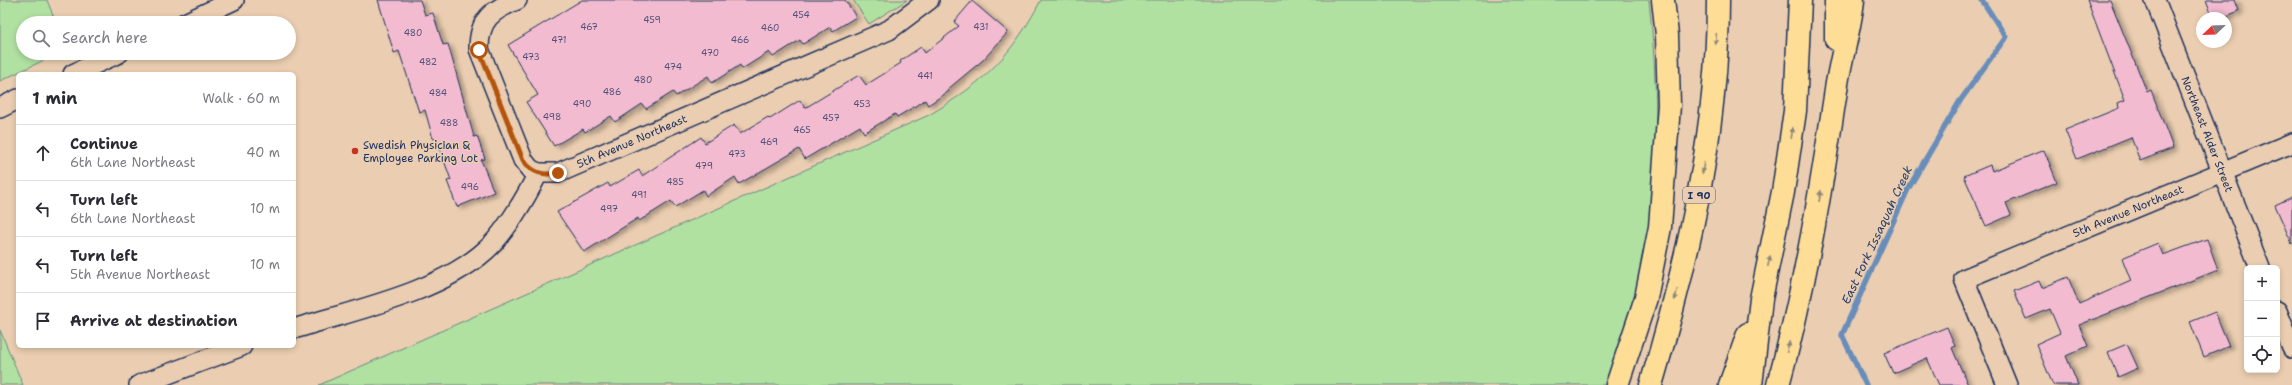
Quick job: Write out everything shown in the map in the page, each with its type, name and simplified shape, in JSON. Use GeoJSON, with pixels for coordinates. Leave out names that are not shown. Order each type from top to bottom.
{"type":"FeatureCollection","features":[{"type":"Feature","properties":{"kind":"highway"},"geometry":{"type":"LineString","coordinates":[[1627,352],[1643,266],[1654,182],[1656,114],[1649,0]]}},
{"type":"Feature","properties":{"kind":"highway"},"geometry":{"type":"LineString","coordinates":[[1617,385],[1646,298],[1660,227],[1669,105],[1667,35],[1663,0]]}},
{"type":"Feature","properties":{"kind":"highway","name":"I 90"},"geometry":{"type":"LineString","coordinates":[[1651,385],[1689,243],[1701,182],[1710,118],[1718,0]]}},
{"type":"Feature","properties":{"kind":"highway"},"geometry":{"type":"LineString","coordinates":[[1751,385],[1761,299],[1783,192],[1795,111],[1800,0]]}},
{"type":"Feature","properties":{"kind":"highway"},"geometry":{"type":"LineString","coordinates":[[1836,0],[1836,88]]}},
{"type":"Feature","properties":{"kind":"highway"},"geometry":{"type":"LineString","coordinates":[[1778,385],[1799,303],[1814,234],[1836,88],[1853,0]]}},
{"type":"Feature","properties":{"kind":"highway"},"geometry":{"type":"LineString","coordinates":[[1730,385],[1761,299]]}},
{"type":"Feature","properties":{"kind":"street"},"geometry":{"type":"LineString","coordinates":[[200,16],[234,0]]}},
{"type":"Feature","properties":{"kind":"street"},"geometry":{"type":"LineString","coordinates":[[296,328],[416,291],[459,271],[486,251],[526,198],[538,173],[530,169],[523,160],[479,50],[479,40],[487,19],[497,8],[517,0]]}},
{"type":"Feature","properties":{"kind":"street","name":"5th Avenue Northeast"},"geometry":{"type":"LineString","coordinates":[[538,173],[558,173],[889,30],[929,0]]}},
{"type":"Feature","properties":{"kind":"street","name":"Northeast Alder Street"},"geometry":{"type":"LineString","coordinates":[[2155,0],[2221,173],[2259,265]]}},
{"type":"Feature","properties":{"kind":"street"},"geometry":{"type":"LineString","coordinates":[[77,72],[104,60]]}},
{"type":"Feature","properties":{"kind":"street"},"geometry":{"type":"LineString","coordinates":[[0,108],[16,100]]}},
{"type":"Feature","properties":{"kind":"street","name":"5th Avenue Northeast"},"geometry":{"type":"LineString","coordinates":[[2007,385],[1964,279],[2292,143]]}},
{"type":"Feature","properties":{"kind":"street"},"geometry":{"type":"LineString","coordinates":[[2280,318],[2292,348]]}},
{"type":"Feature","properties":{"kind":"street"},"geometry":{"type":"LineString","coordinates":[[139,385],[237,348]]}},
{"type":"Feature","properties":{"kind":"green space"},"geometry":{"type":"Polygon","coordinates":[[[0,0],[47,0],[53,16],[16,16],[16,60],[44,60],[16,72],[16,73],[0,81],[0,0]]]}},
{"type":"Feature","properties":{"kind":"green space"},"geometry":{"type":"Polygon","coordinates":[[[853,0],[907,0],[869,24],[853,0]]]}},
{"type":"Feature","properties":{"kind":"green space"},"geometry":{"type":"Polygon","coordinates":[[[1041,0],[1649,0],[1654,56],[1656,112],[1656,140],[1652,196],[1643,264],[1617,385],[319,385],[929,115],[981,79],[1007,53],[1030,20],[1041,0]]]}},
{"type":"Feature","properties":{"kind":"green space"},"geometry":{"type":"Polygon","coordinates":[[[0,330],[23,385],[0,385],[0,330]]]}},
{"type":"Feature","properties":{"kind":"building"},"geometry":{"type":"Polygon","coordinates":[[[378,0],[420,0],[425,15],[433,13],[443,45],[448,44],[474,137],[477,136],[485,159],[481,160],[494,192],[457,207],[447,181],[451,180],[436,138],[433,139],[425,110],[419,112],[399,51],[394,53],[378,0]]]}},
{"type":"Feature","properties":{"kind":"building"},"geometry":{"type":"Polygon","coordinates":[[[582,0],[845,0],[856,17],[833,31],[830,27],[803,44],[800,40],[773,57],[769,52],[742,69],[740,65],[712,83],[708,76],[676,96],[673,92],[646,109],[642,104],[615,122],[611,116],[585,132],[583,129],[554,146],[526,102],[538,95],[508,45],[582,0]]]}},
{"type":"Feature","properties":{"kind":"building"},"geometry":{"type":"Polygon","coordinates":[[[2087,0],[2110,0],[2147,92],[2151,90],[2173,148],[2140,161],[2131,137],[2077,159],[2065,130],[2119,108],[2118,103],[2125,100],[2087,0]]]}},
{"type":"Feature","properties":{"kind":"building"},"geometry":{"type":"Polygon","coordinates":[[[2206,0],[2235,0],[2239,11],[2232,14],[2232,12],[2211,12],[2206,0]]]}},
{"type":"Feature","properties":{"kind":"building"},"geometry":{"type":"Polygon","coordinates":[[[972,1],[1008,32],[983,60],[948,89],[949,91],[928,105],[925,100],[897,117],[895,114],[864,133],[860,126],[805,159],[799,149],[739,184],[735,177],[706,196],[703,190],[675,207],[671,201],[639,221],[638,218],[584,252],[557,212],[608,183],[610,187],[639,170],[642,176],[701,137],[705,143],[734,125],[740,134],[768,117],[770,119],[800,100],[805,108],[859,75],[866,85],[901,63],[900,61],[921,47],[925,53],[959,26],[954,22],[972,1]]]}},
{"type":"Feature","properties":{"kind":"building"},"geometry":{"type":"Polygon","coordinates":[[[2044,150],[2057,182],[2006,203],[2011,215],[1986,226],[1964,176],[1990,165],[1992,171],[2044,150]]]}},
{"type":"Feature","properties":{"kind":"building"},"geometry":{"type":"Polygon","coordinates":[[[2292,197],[2292,244],[2275,205],[2292,197]]]}},
{"type":"Feature","properties":{"kind":"building"},"geometry":{"type":"Polygon","coordinates":[[[2207,239],[2218,270],[2079,325],[2088,346],[2066,356],[2078,385],[2053,385],[2036,344],[2060,333],[2050,309],[2026,319],[2014,291],[2039,281],[2042,288],[2068,277],[2079,304],[2131,281],[2122,258],[2158,243],[2163,255],[2207,239]]]}},
{"type":"Feature","properties":{"kind":"building"},"geometry":{"type":"Polygon","coordinates":[[[2215,312],[2229,346],[2204,357],[2190,322],[2215,312]]]}},
{"type":"Feature","properties":{"kind":"building"},"geometry":{"type":"Polygon","coordinates":[[[1947,327],[1955,346],[1952,348],[1968,385],[1939,385],[1927,358],[1893,373],[1884,353],[1947,327]]]}},
{"type":"Feature","properties":{"kind":"building"},"geometry":{"type":"Polygon","coordinates":[[[2127,344],[2138,368],[2118,377],[2108,352],[2127,344]]]}},
{"type":"Feature","properties":{"kind":"waterway","name":"East Fork Issaquah Creek"},"geometry":{"type":"LineString","coordinates":[[1866,385],[1842,335],[1908,189],[1960,101],[2006,37],[1982,0]]}},
{"type":"Feature","properties":{"kind":"place","name":"Swedish Physician & Employee Parking Lot"},"geometry":{"type":"Point","coordinates":[355,151]}},
{"type":"Feature","properties":{"kind":"route"},"geometry":{"type":"LineString","coordinates":[[479,50],[523,160],[530,169],[538,173],[547,175],[558,173]]}}]}
